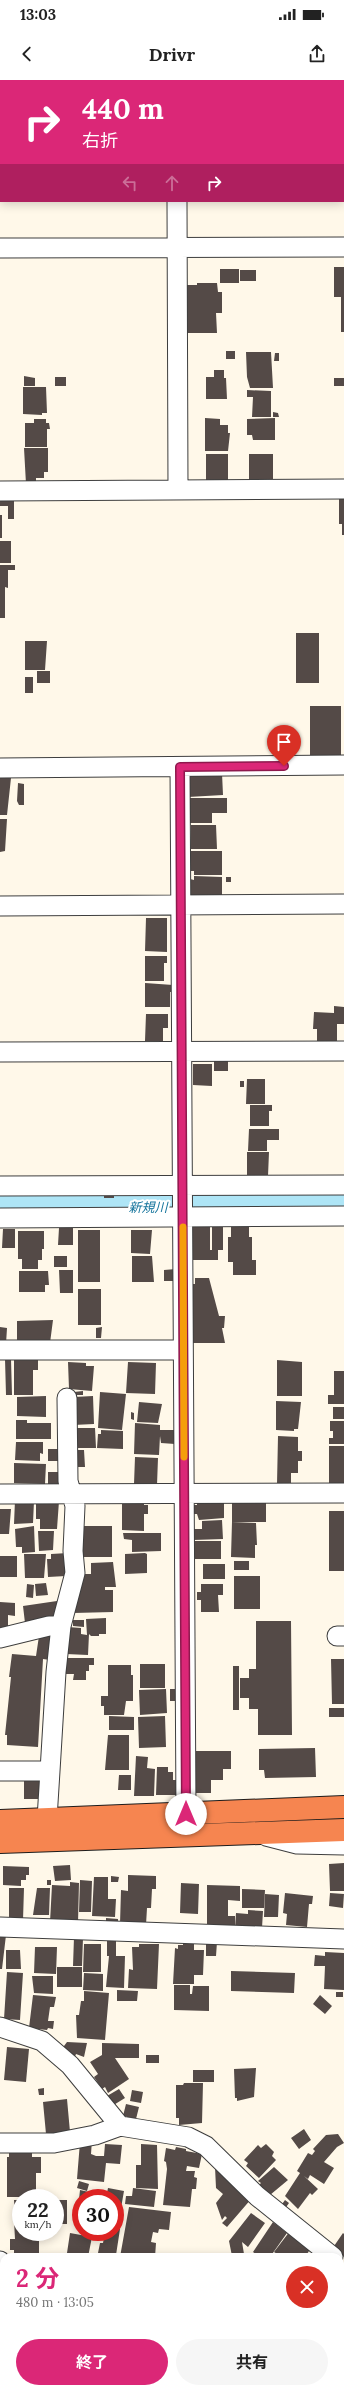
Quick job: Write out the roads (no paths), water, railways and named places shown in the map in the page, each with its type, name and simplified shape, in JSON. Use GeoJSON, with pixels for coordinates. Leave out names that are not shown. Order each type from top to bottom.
{"type":"FeatureCollection","features":[{"type":"Feature","properties":{"kind":"highway"},"geometry":{"type":"LineString","coordinates":[[0,1821],[344,1807]]}},
{"type":"Feature","properties":{"kind":"highway"},"geometry":{"type":"LineString","coordinates":[[0,1842],[344,1830]]}},
{"type":"Feature","properties":{"kind":"street"},"geometry":{"type":"LineString","coordinates":[[178,202],[178,489]]}},
{"type":"Feature","properties":{"kind":"street"},"geometry":{"type":"LineString","coordinates":[[0,248],[344,247]]}},
{"type":"Feature","properties":{"kind":"street"},"geometry":{"type":"LineString","coordinates":[[0,491],[344,489]]}},
{"type":"Feature","properties":{"kind":"street"},"geometry":{"type":"LineString","coordinates":[[0,768],[344,765]]}},
{"type":"Feature","properties":{"kind":"street"},"geometry":{"type":"LineString","coordinates":[[180,767],[186,1814]]}},
{"type":"Feature","properties":{"kind":"street"},"geometry":{"type":"LineString","coordinates":[[0,906],[344,904]]}},
{"type":"Feature","properties":{"kind":"street"},"geometry":{"type":"LineString","coordinates":[[0,1052],[344,1050]]}},
{"type":"Feature","properties":{"kind":"street"},"geometry":{"type":"LineString","coordinates":[[0,1186],[182,1188],[344,1185]]}},
{"type":"Feature","properties":{"kind":"street"},"geometry":{"type":"LineString","coordinates":[[0,1218],[344,1216]]}},
{"type":"Feature","properties":{"kind":"street"},"geometry":{"type":"LineString","coordinates":[[0,1350],[183,1350]]}},
{"type":"Feature","properties":{"kind":"street"},"geometry":{"type":"LineString","coordinates":[[47,1820],[56,1672],[61,1626],[75,1573],[73,1551],[75,1506],[68,1481],[67,1398]]}},
{"type":"Feature","properties":{"kind":"street"},"geometry":{"type":"LineString","coordinates":[[0,1494],[344,1493]]}},
{"type":"Feature","properties":{"kind":"street"},"geometry":{"type":"LineString","coordinates":[[0,1638],[49,1626],[61,1626]]}},
{"type":"Feature","properties":{"kind":"street"},"geometry":{"type":"LineString","coordinates":[[0,1771],[50,1771]]}},
{"type":"Feature","properties":{"kind":"street"},"geometry":{"type":"LineString","coordinates":[[267,1811],[287,1802],[344,1797]]}},
{"type":"Feature","properties":{"kind":"street"},"geometry":{"type":"LineString","coordinates":[[256,1834],[297,1844],[344,1845]]}},
{"type":"Feature","properties":{"kind":"street"},"geometry":{"type":"LineString","coordinates":[[0,1927],[344,1940]]}},
{"type":"Feature","properties":{"kind":"street"},"geometry":{"type":"LineString","coordinates":[[0,2027],[42,2041],[70,2065],[120,2126]]}},
{"type":"Feature","properties":{"kind":"street"},"geometry":{"type":"LineString","coordinates":[[1,2146],[54,2143],[95,2135],[120,2126],[188,2137],[206,2146],[257,2196],[328,2253]]}},
{"type":"Feature","properties":{"kind":"waterway","name":"新規川"},"geometry":{"type":"LineString","coordinates":[[0,1201],[13,1201],[51,1207],[203,1206],[245,1201],[344,1201]]}}]}
